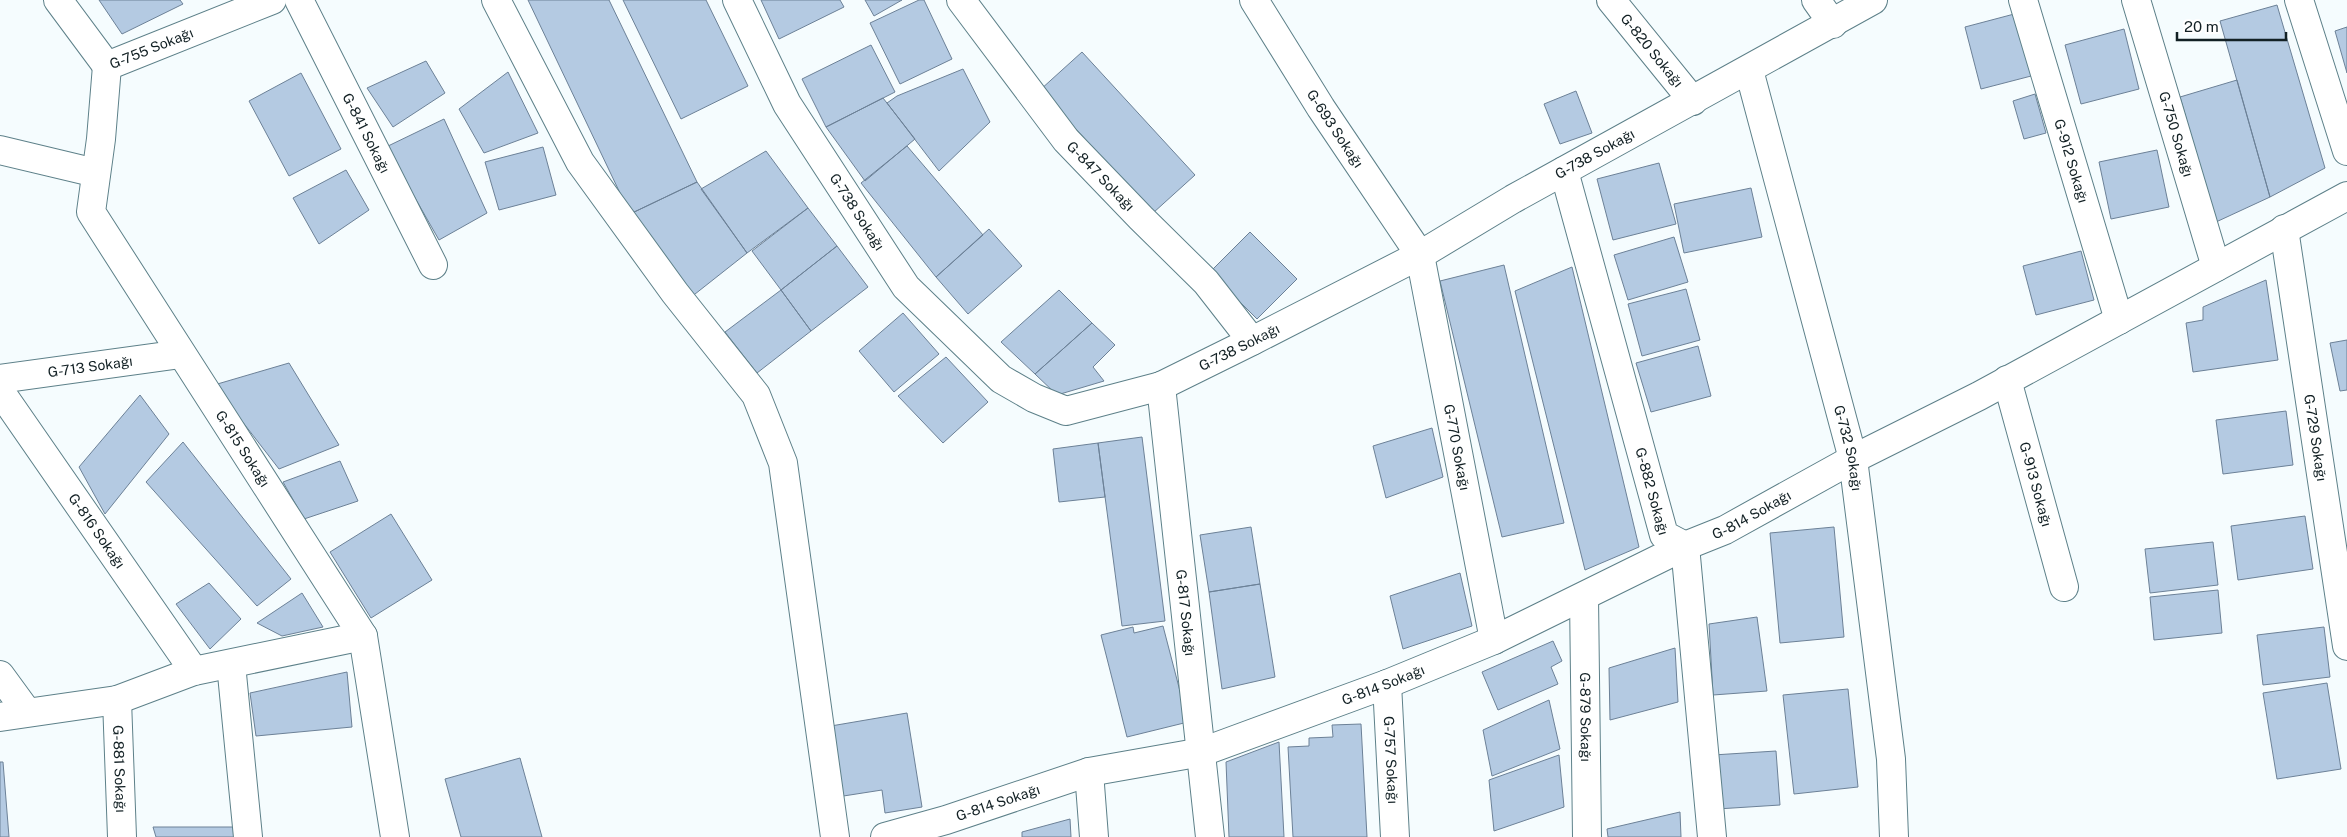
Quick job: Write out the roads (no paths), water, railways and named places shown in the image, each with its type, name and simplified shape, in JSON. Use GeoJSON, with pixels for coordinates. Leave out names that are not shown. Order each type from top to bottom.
{"type":"FeatureCollection","features":[{"type":"Feature","properties":{"kind":"street","name":"G-755 Sokağı"},"geometry":{"type":"LineString","coordinates":[[58,0],[107,66],[272,0]]}},
{"type":"Feature","properties":{"kind":"street","name":"G-841 Sokağı"},"geometry":{"type":"LineString","coordinates":[[299,0],[434,265]]}},
{"type":"Feature","properties":{"kind":"street"},"geometry":{"type":"LineString","coordinates":[[496,0],[580,162],[675,293],[756,394],[783,463],[835,837]]}},
{"type":"Feature","properties":{"kind":"street","name":"G-738 Sokağı"},"geometry":{"type":"LineString","coordinates":[[737,0],[787,104],[906,287],[1001,379],[1034,398],[1066,411],[1161,386],[1252,341],[1420,255],[1564,171],[1833,24],[1873,0]]}},
{"type":"Feature","properties":{"kind":"street","name":"G-847 Sokağı"},"geometry":{"type":"LineString","coordinates":[[961,0],[1066,140],[1206,282],[1252,341]]}},
{"type":"Feature","properties":{"kind":"street","name":"G-693 Sokağı"},"geometry":{"type":"LineString","coordinates":[[1254,0],[1321,108],[1420,255]]}},
{"type":"Feature","properties":{"kind":"street","name":"G-820 Sokağı"},"geometry":{"type":"LineString","coordinates":[[1611,0],[1693,100]]}},
{"type":"Feature","properties":{"kind":"street"},"geometry":{"type":"LineString","coordinates":[[1816,0],[1833,24]]}},
{"type":"Feature","properties":{"kind":"street","name":"G-912 Sokağı"},"geometry":{"type":"LineString","coordinates":[[2023,0],[2119,320]]}},
{"type":"Feature","properties":{"kind":"street","name":"G-750 Sokağı"},"geometry":{"type":"LineString","coordinates":[[2136,0],[2216,267]]}},
{"type":"Feature","properties":{"kind":"street"},"geometry":{"type":"LineString","coordinates":[[2299,0],[2347,151]]}},
{"type":"Feature","properties":{"kind":"street","name":"G-815 Sokağı"},"geometry":{"type":"LineString","coordinates":[[107,66],[91,212],[363,636],[395,837]]}},
{"type":"Feature","properties":{"kind":"street","name":"G-732 Sokağı"},"geometry":{"type":"LineString","coordinates":[[1749,70],[1853,458],[1891,759],[1894,837]]}},
{"type":"Feature","properties":{"kind":"street"},"geometry":{"type":"LineString","coordinates":[[0,150],[96,173]]}},
{"type":"Feature","properties":{"kind":"street","name":"G-882 Sokağı"},"geometry":{"type":"LineString","coordinates":[[1564,171],[1664,535],[1685,546],[1712,837]]}},
{"type":"Feature","properties":{"kind":"street","name":"G-814 Sokağı"},"geometry":{"type":"LineString","coordinates":[[886,837],[948,828],[1089,772],[1202,752],[1387,684],[1494,640],[1685,546],[1725,530],[1853,458],[2007,380],[2347,196]]}},
{"type":"Feature","properties":{"kind":"street","name":"G-729 Sokağı"},"geometry":{"type":"LineString","coordinates":[[2284,229],[2347,646]]}},
{"type":"Feature","properties":{"kind":"street","name":"G-770 Sokağı"},"geometry":{"type":"LineString","coordinates":[[1420,255],[1494,640]]}},
{"type":"Feature","properties":{"kind":"street","name":"G-713 Sokağı"},"geometry":{"type":"LineString","coordinates":[[0,378],[181,354]]}},
{"type":"Feature","properties":{"kind":"street","name":"G-913 Sokağı"},"geometry":{"type":"LineString","coordinates":[[2007,380],[2064,587]]}},
{"type":"Feature","properties":{"kind":"street","name":"G-817 Sokağı"},"geometry":{"type":"LineString","coordinates":[[1161,386],[1210,837]]}},
{"type":"Feature","properties":{"kind":"street","name":"G-816 Sokağı"},"geometry":{"type":"LineString","coordinates":[[0,391],[194,672]]}},
{"type":"Feature","properties":{"kind":"street","name":"G-879 Sokağı"},"geometry":{"type":"LineString","coordinates":[[1584,597],[1587,837]]}},
{"type":"Feature","properties":{"kind":"street"},"geometry":{"type":"LineString","coordinates":[[0,717],[117,700],[194,672],[363,636]]}},
{"type":"Feature","properties":{"kind":"street"},"geometry":{"type":"LineString","coordinates":[[230,664],[248,837]]}},
{"type":"Feature","properties":{"kind":"street"},"geometry":{"type":"LineString","coordinates":[[0,675],[27,712]]}},
{"type":"Feature","properties":{"kind":"street","name":"G-757 Sokağı"},"geometry":{"type":"LineString","coordinates":[[1387,684],[1395,837]]}},
{"type":"Feature","properties":{"kind":"street","name":"G-881 Sokağı"},"geometry":{"type":"LineString","coordinates":[[117,700],[122,837]]}},
{"type":"Feature","properties":{"kind":"street"},"geometry":{"type":"LineString","coordinates":[[1089,772],[1094,837]]}}]}
